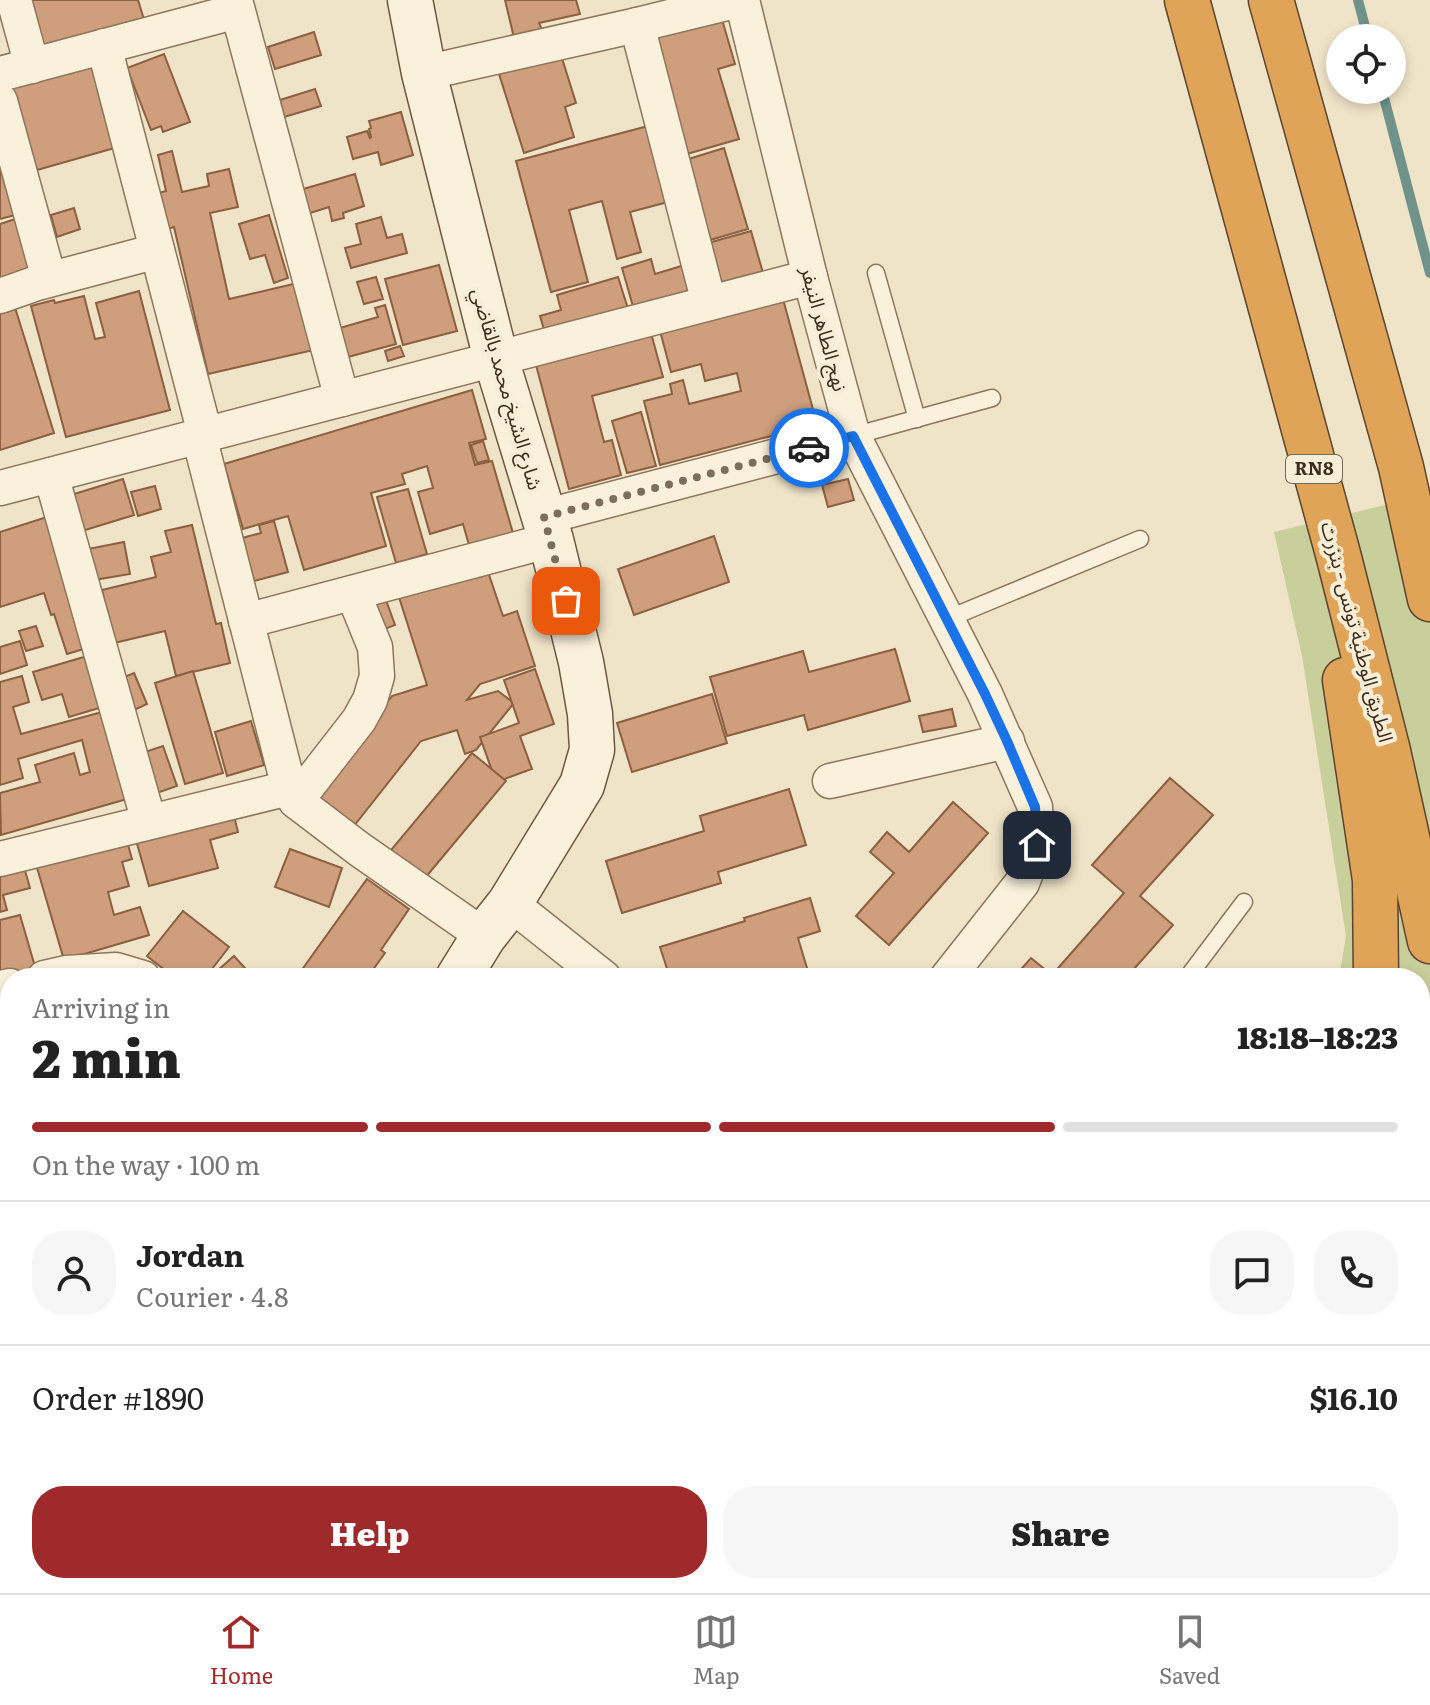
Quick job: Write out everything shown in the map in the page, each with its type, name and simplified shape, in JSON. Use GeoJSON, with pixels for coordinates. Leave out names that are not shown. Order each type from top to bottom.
{"type":"FeatureCollection","features":[{"type":"Feature","properties":{"kind":"highway","name":"الطريق الوطنية تونس - بنزرت"},"geometry":{"type":"LineString","coordinates":[[1187,0],[1338,554],[1388,751],[1430,941]]}},
{"type":"Feature","properties":{"kind":"highway"},"geometry":{"type":"LineString","coordinates":[[1271,0],[1401,467],[1430,599]]}},
{"type":"Feature","properties":{"kind":"highway"},"geometry":{"type":"LineString","coordinates":[[1401,467],[1430,540]]}},
{"type":"Feature","properties":{"kind":"highway"},"geometry":{"type":"LineString","coordinates":[[1323,503],[1335,616],[1375,880],[1376,968]]}},
{"type":"Feature","properties":{"kind":"street"},"geometry":{"type":"LineString","coordinates":[[14,0],[16,70],[104,46],[178,13],[236,5],[342,399]]}},
{"type":"Feature","properties":{"kind":"street","name":"شارع الشيخ محمد بالقاضي"},"geometry":{"type":"LineString","coordinates":[[410,0],[424,73],[496,359],[548,528],[581,662],[590,714],[592,750],[582,785],[465,968]]}},
{"type":"Feature","properties":{"kind":"street"},"geometry":{"type":"LineString","coordinates":[[424,73],[740,0]]}},
{"type":"Feature","properties":{"kind":"street","name":"نهج الطاهر النيفر"},"geometry":{"type":"LineString","coordinates":[[740,0],[853,436],[1007,741],[1035,807],[1037,845],[1022,883],[955,968]]}},
{"type":"Feature","properties":{"kind":"street"},"geometry":{"type":"LineString","coordinates":[[637,25],[709,303]]}},
{"type":"Feature","properties":{"kind":"street"},"geometry":{"type":"LineString","coordinates":[[104,46],[292,795],[359,849],[586,968]]}},
{"type":"Feature","properties":{"kind":"street"},"geometry":{"type":"LineString","coordinates":[[0,101],[49,279]]}},
{"type":"Feature","properties":{"kind":"street"},"geometry":{"type":"LineString","coordinates":[[0,296],[49,279],[157,251]]}},
{"type":"Feature","properties":{"kind":"street"},"geometry":{"type":"LineString","coordinates":[[0,488],[810,277]]}},
{"type":"Feature","properties":{"kind":"street"},"geometry":{"type":"LineString","coordinates":[[246,621],[353,593],[548,528],[853,436]]}},
{"type":"Feature","properties":{"kind":"street"},"geometry":{"type":"LineString","coordinates":[[51,475],[149,822]]}},
{"type":"Feature","properties":{"kind":"street"},"geometry":{"type":"LineString","coordinates":[[0,859],[149,822],[292,795],[359,720],[370,700],[377,676],[375,647],[353,593]]}},
{"type":"Feature","properties":{"kind":"street"},"geometry":{"type":"LineString","coordinates":[[830,781],[1007,741]]}},
{"type":"Feature","properties":{"kind":"lane"},"geometry":{"type":"LineString","coordinates":[[876,273],[917,419]]}},
{"type":"Feature","properties":{"kind":"lane"},"geometry":{"type":"LineString","coordinates":[[853,436],[992,398]]}},
{"type":"Feature","properties":{"kind":"lane"},"geometry":{"type":"LineString","coordinates":[[947,619],[1140,539]]}},
{"type":"Feature","properties":{"kind":"lane"},"geometry":{"type":"LineString","coordinates":[[1194,968],[1244,902]]}},
{"type":"Feature","properties":{"kind":"green space"},"geometry":{"type":"Polygon","coordinates":[[[1430,494],[1430,968],[1341,968],[1346,936],[1302,656],[1274,532],[1430,494]]]}},
{"type":"Feature","properties":{"kind":"building"},"geometry":{"type":"Polygon","coordinates":[[[25,0],[138,0],[146,26],[42,57],[25,0]]]}},
{"type":"Feature","properties":{"kind":"building"},"geometry":{"type":"Polygon","coordinates":[[[505,0],[576,0],[580,14],[539,23],[545,36],[515,42],[505,0]]]}},
{"type":"Feature","properties":{"kind":"building"},"geometry":{"type":"Polygon","coordinates":[[[721,16],[735,64],[718,69],[739,139],[680,156],[645,39],[721,16]]]}},
{"type":"Feature","properties":{"kind":"building"},"geometry":{"type":"Polygon","coordinates":[[[314,32],[321,55],[275,69],[268,47],[314,32]]]}},
{"type":"Feature","properties":{"kind":"building"},"geometry":{"type":"Polygon","coordinates":[[[164,54],[190,122],[163,132],[161,126],[151,130],[127,68],[164,54]]]}},
{"type":"Feature","properties":{"kind":"building"},"geometry":{"type":"Polygon","coordinates":[[[561,55],[576,103],[565,107],[574,137],[524,153],[499,74],[561,55]]]}},
{"type":"Feature","properties":{"kind":"building"},"geometry":{"type":"Polygon","coordinates":[[[94,65],[118,147],[30,172],[6,90],[94,65]]]}},
{"type":"Feature","properties":{"kind":"building"},"geometry":{"type":"Polygon","coordinates":[[[315,89],[321,106],[284,117],[280,100],[315,89]]]}},
{"type":"Feature","properties":{"kind":"building"},"geometry":{"type":"Polygon","coordinates":[[[401,112],[413,155],[381,165],[378,152],[353,159],[347,137],[367,131],[370,138],[369,121],[401,112]]]}},
{"type":"Feature","properties":{"kind":"building"},"geometry":{"type":"Polygon","coordinates":[[[648,126],[672,201],[630,212],[641,252],[617,259],[602,201],[569,210],[588,282],[551,292],[516,161],[648,126]]]}},
{"type":"Feature","properties":{"kind":"building"},"geometry":{"type":"Polygon","coordinates":[[[724,148],[748,229],[703,242],[679,162],[724,148]]]}},
{"type":"Feature","properties":{"kind":"building"},"geometry":{"type":"Polygon","coordinates":[[[172,151],[182,192],[209,186],[207,174],[229,169],[238,207],[210,213],[229,299],[302,282],[318,349],[208,374],[174,227],[167,229],[159,193],[166,191],[158,155],[172,151]]]}},
{"type":"Feature","properties":{"kind":"building"},"geometry":{"type":"Polygon","coordinates":[[[0,159],[15,215],[0,219],[0,159]]]}},
{"type":"Feature","properties":{"kind":"building"},"geometry":{"type":"Polygon","coordinates":[[[355,174],[364,206],[343,213],[344,218],[332,221],[329,207],[307,214],[300,190],[355,174]]]}},
{"type":"Feature","properties":{"kind":"building"},"geometry":{"type":"Polygon","coordinates":[[[74,208],[80,229],[57,237],[51,215],[74,208]]]}},
{"type":"Feature","properties":{"kind":"building"},"geometry":{"type":"Polygon","coordinates":[[[269,215],[288,278],[274,283],[265,255],[250,259],[239,224],[269,215]]]}},
{"type":"Feature","properties":{"kind":"building"},"geometry":{"type":"Polygon","coordinates":[[[381,217],[387,238],[402,234],[407,253],[351,268],[345,248],[361,244],[356,224],[381,217]]]}},
{"type":"Feature","properties":{"kind":"building"},"geometry":{"type":"Polygon","coordinates":[[[18,218],[39,289],[0,301],[0,224],[18,218]]]}},
{"type":"Feature","properties":{"kind":"building"},"geometry":{"type":"Polygon","coordinates":[[[751,231],[765,280],[715,295],[701,245],[751,231]]]}},
{"type":"Feature","properties":{"kind":"building"},"geometry":{"type":"Polygon","coordinates":[[[651,259],[655,274],[688,264],[698,298],[636,317],[622,268],[651,259]]]}},
{"type":"Feature","properties":{"kind":"building"},"geometry":{"type":"Polygon","coordinates":[[[439,265],[457,331],[403,345],[385,279],[439,265]]]}},
{"type":"Feature","properties":{"kind":"building"},"geometry":{"type":"Polygon","coordinates":[[[376,277],[383,299],[364,304],[357,282],[376,277]]]}},
{"type":"Feature","properties":{"kind":"building"},"geometry":{"type":"Polygon","coordinates":[[[618,277],[630,315],[547,340],[540,316],[561,310],[557,295],[618,277]]]}},
{"type":"Feature","properties":{"kind":"building"},"geometry":{"type":"Polygon","coordinates":[[[139,291],[170,410],[66,437],[31,306],[84,296],[95,339],[105,337],[96,303],[139,291]]]}},
{"type":"Feature","properties":{"kind":"building"},"geometry":{"type":"Polygon","coordinates":[[[783,299],[817,424],[660,465],[644,401],[672,394],[670,384],[683,380],[689,404],[741,391],[737,373],[705,381],[701,364],[671,372],[660,331],[783,299]]]}},
{"type":"Feature","properties":{"kind":"building"},"geometry":{"type":"Polygon","coordinates":[[[13,301],[54,433],[0,450],[0,305],[13,301]]]}},
{"type":"Feature","properties":{"kind":"building"},"geometry":{"type":"Polygon","coordinates":[[[385,305],[396,344],[348,357],[340,328],[378,317],[375,308],[385,305]]]}},
{"type":"Feature","properties":{"kind":"building"},"geometry":{"type":"Polygon","coordinates":[[[651,333],[663,377],[592,396],[604,442],[612,440],[621,475],[569,489],[536,365],[651,333]]]}},
{"type":"Feature","properties":{"kind":"building"},"geometry":{"type":"Polygon","coordinates":[[[400,346],[404,356],[388,361],[385,351],[400,346]]]}},
{"type":"Feature","properties":{"kind":"building"},"geometry":{"type":"Polygon","coordinates":[[[472,390],[486,439],[469,443],[475,465],[492,461],[513,533],[469,545],[463,524],[430,534],[418,492],[433,488],[427,466],[402,474],[405,484],[371,493],[386,546],[304,570],[288,516],[243,529],[224,464],[472,390]]]}},
{"type":"Feature","properties":{"kind":"building"},"geometry":{"type":"Polygon","coordinates":[[[641,412],[656,466],[627,473],[612,421],[641,412]]]}},
{"type":"Feature","properties":{"kind":"building"},"geometry":{"type":"Polygon","coordinates":[[[483,441],[489,460],[477,463],[471,445],[483,441]]]}},
{"type":"Feature","properties":{"kind":"building"},"geometry":{"type":"Polygon","coordinates":[[[123,479],[134,515],[82,531],[71,495],[123,479]]]}},
{"type":"Feature","properties":{"kind":"building"},"geometry":{"type":"Polygon","coordinates":[[[848,479],[854,500],[828,507],[822,485],[848,479]]]}},
{"type":"Feature","properties":{"kind":"building"},"geometry":{"type":"Polygon","coordinates":[[[155,486],[161,509],[138,516],[131,492],[155,486]]]}},
{"type":"Feature","properties":{"kind":"building"},"geometry":{"type":"Polygon","coordinates":[[[408,489],[427,554],[396,563],[377,497],[408,489]]]}},
{"type":"Feature","properties":{"kind":"building"},"geometry":{"type":"Polygon","coordinates":[[[50,516],[90,647],[67,654],[44,593],[0,607],[0,532],[50,516]]]}},
{"type":"Feature","properties":{"kind":"building"},"geometry":{"type":"Polygon","coordinates":[[[274,521],[288,572],[254,581],[242,538],[261,533],[259,525],[274,521]]]}},
{"type":"Feature","properties":{"kind":"building"},"geometry":{"type":"Polygon","coordinates":[[[192,525],[216,624],[221,623],[230,663],[176,676],[165,631],[114,643],[102,590],[156,577],[151,557],[171,552],[165,531],[192,525]]]}},
{"type":"Feature","properties":{"kind":"building"},"geometry":{"type":"Polygon","coordinates":[[[714,536],[729,582],[634,615],[618,569],[714,536]]]}},
{"type":"Feature","properties":{"kind":"building"},"geometry":{"type":"Polygon","coordinates":[[[124,542],[130,574],[94,580],[88,549],[124,542]]]}},
{"type":"Feature","properties":{"kind":"building"},"geometry":{"type":"Polygon","coordinates":[[[485,563],[503,616],[517,611],[535,666],[480,684],[467,700],[498,691],[514,703],[476,750],[465,754],[457,730],[421,741],[350,831],[307,805],[392,696],[427,685],[397,591],[485,563]]]}},
{"type":"Feature","properties":{"kind":"building"},"geometry":{"type":"Polygon","coordinates":[[[386,600],[395,625],[377,632],[368,607],[386,600]]]}},
{"type":"Feature","properties":{"kind":"building"},"geometry":{"type":"Polygon","coordinates":[[[36,626],[43,646],[26,651],[19,631],[36,626]]]}},
{"type":"Feature","properties":{"kind":"building"},"geometry":{"type":"Polygon","coordinates":[[[20,641],[27,665],[0,674],[0,647],[20,641]]]}},
{"type":"Feature","properties":{"kind":"building"},"geometry":{"type":"Polygon","coordinates":[[[895,649],[910,701],[808,730],[804,715],[727,736],[710,677],[803,651],[809,672],[895,649]]]}},
{"type":"Feature","properties":{"kind":"building"},"geometry":{"type":"Polygon","coordinates":[[[94,654],[109,705],[69,717],[62,694],[42,700],[33,672],[94,654]]]}},
{"type":"Feature","properties":{"kind":"building"},"geometry":{"type":"Polygon","coordinates":[[[535,669],[554,724],[520,736],[532,769],[496,782],[480,737],[519,723],[504,680],[535,669]]]}},
{"type":"Feature","properties":{"kind":"building"},"geometry":{"type":"Polygon","coordinates":[[[193,671],[223,773],[185,784],[155,683],[193,671]]]}},
{"type":"Feature","properties":{"kind":"building"},"geometry":{"type":"Polygon","coordinates":[[[134,673],[147,704],[130,712],[117,680],[134,673]]]}},
{"type":"Feature","properties":{"kind":"building"},"geometry":{"type":"Polygon","coordinates":[[[22,676],[29,702],[13,707],[21,734],[102,712],[127,799],[1,835],[0,793],[40,782],[35,765],[74,753],[80,775],[90,772],[82,740],[18,759],[23,778],[0,785],[0,682],[22,676]]]}},
{"type":"Feature","properties":{"kind":"building"},"geometry":{"type":"Polygon","coordinates":[[[712,694],[727,743],[632,772],[617,723],[712,694]]]}},
{"type":"Feature","properties":{"kind":"building"},"geometry":{"type":"Polygon","coordinates":[[[952,709],[956,726],[923,732],[919,716],[952,709]]]}},
{"type":"Feature","properties":{"kind":"building"},"geometry":{"type":"Polygon","coordinates":[[[251,721],[264,765],[227,776],[215,732],[251,721]]]}},
{"type":"Feature","properties":{"kind":"building"},"geometry":{"type":"Polygon","coordinates":[[[163,746],[177,786],[151,795],[136,755],[163,746]]]}},
{"type":"Feature","properties":{"kind":"building"},"geometry":{"type":"Polygon","coordinates":[[[472,753],[506,781],[420,884],[386,856],[472,753]]]}},
{"type":"Feature","properties":{"kind":"building"},"geometry":{"type":"Polygon","coordinates":[[[1170,778],[1213,815],[1140,896],[1173,925],[1135,968],[1058,968],[1124,893],[1092,865],[1170,778]]]}},
{"type":"Feature","properties":{"kind":"building"},"geometry":{"type":"Polygon","coordinates":[[[789,789],[806,845],[718,872],[721,883],[622,913],[606,861],[704,831],[700,816],[789,789]]]}},
{"type":"Feature","properties":{"kind":"building"},"geometry":{"type":"Polygon","coordinates":[[[230,799],[238,832],[210,840],[218,868],[149,886],[132,826],[230,799]]]}},
{"type":"Feature","properties":{"kind":"building"},"geometry":{"type":"Polygon","coordinates":[[[953,802],[988,833],[889,945],[856,916],[894,873],[870,852],[887,832],[909,852],[953,802]]]}},
{"type":"Feature","properties":{"kind":"building"},"geometry":{"type":"Polygon","coordinates":[[[123,827],[132,859],[122,862],[129,886],[108,892],[114,915],[140,907],[149,935],[64,960],[33,854],[123,827]]]}},
{"type":"Feature","properties":{"kind":"building"},"geometry":{"type":"Polygon","coordinates":[[[290,849],[342,868],[329,907],[275,887],[290,849]]]}},
{"type":"Feature","properties":{"kind":"building"},"geometry":{"type":"Polygon","coordinates":[[[22,860],[30,888],[3,895],[7,910],[0,912],[0,866],[22,860]]]}},
{"type":"Feature","properties":{"kind":"building"},"geometry":{"type":"Polygon","coordinates":[[[367,879],[409,909],[381,950],[385,953],[374,968],[303,968],[367,879]]]}},
{"type":"Feature","properties":{"kind":"building"},"geometry":{"type":"Polygon","coordinates":[[[810,898],[820,931],[798,938],[807,968],[667,968],[660,947],[745,921],[744,918],[810,898]]]}},
{"type":"Feature","properties":{"kind":"building"},"geometry":{"type":"Polygon","coordinates":[[[183,911],[229,947],[213,968],[162,968],[147,956],[183,911]]]}},
{"type":"Feature","properties":{"kind":"building"},"geometry":{"type":"Polygon","coordinates":[[[20,915],[35,968],[0,968],[0,920],[20,915]]]}},
{"type":"Feature","properties":{"kind":"building"},"geometry":{"type":"Polygon","coordinates":[[[234,956],[245,968],[220,968],[234,956]]]}},
{"type":"Feature","properties":{"kind":"building"},"geometry":{"type":"Polygon","coordinates":[[[1031,958],[1043,968],[1022,968],[1031,958]]]}},
{"type":"Feature","properties":{"kind":"waterway"},"geometry":{"type":"LineString","coordinates":[[1358,0],[1364,24]]}},
{"type":"Feature","properties":{"kind":"waterway"},"geometry":{"type":"LineString","coordinates":[[1386,104],[1430,273]]}},
{"type":"Feature","properties":{"kind":"way so far"},"geometry":{"type":"LineString","coordinates":[[566,601],[544,517],[809,448]]}},
{"type":"Feature","properties":{"kind":"route"},"geometry":{"type":"LineString","coordinates":[[809,448],[853,436],[1007,741],[1035,807],[1037,845]]}}]}
